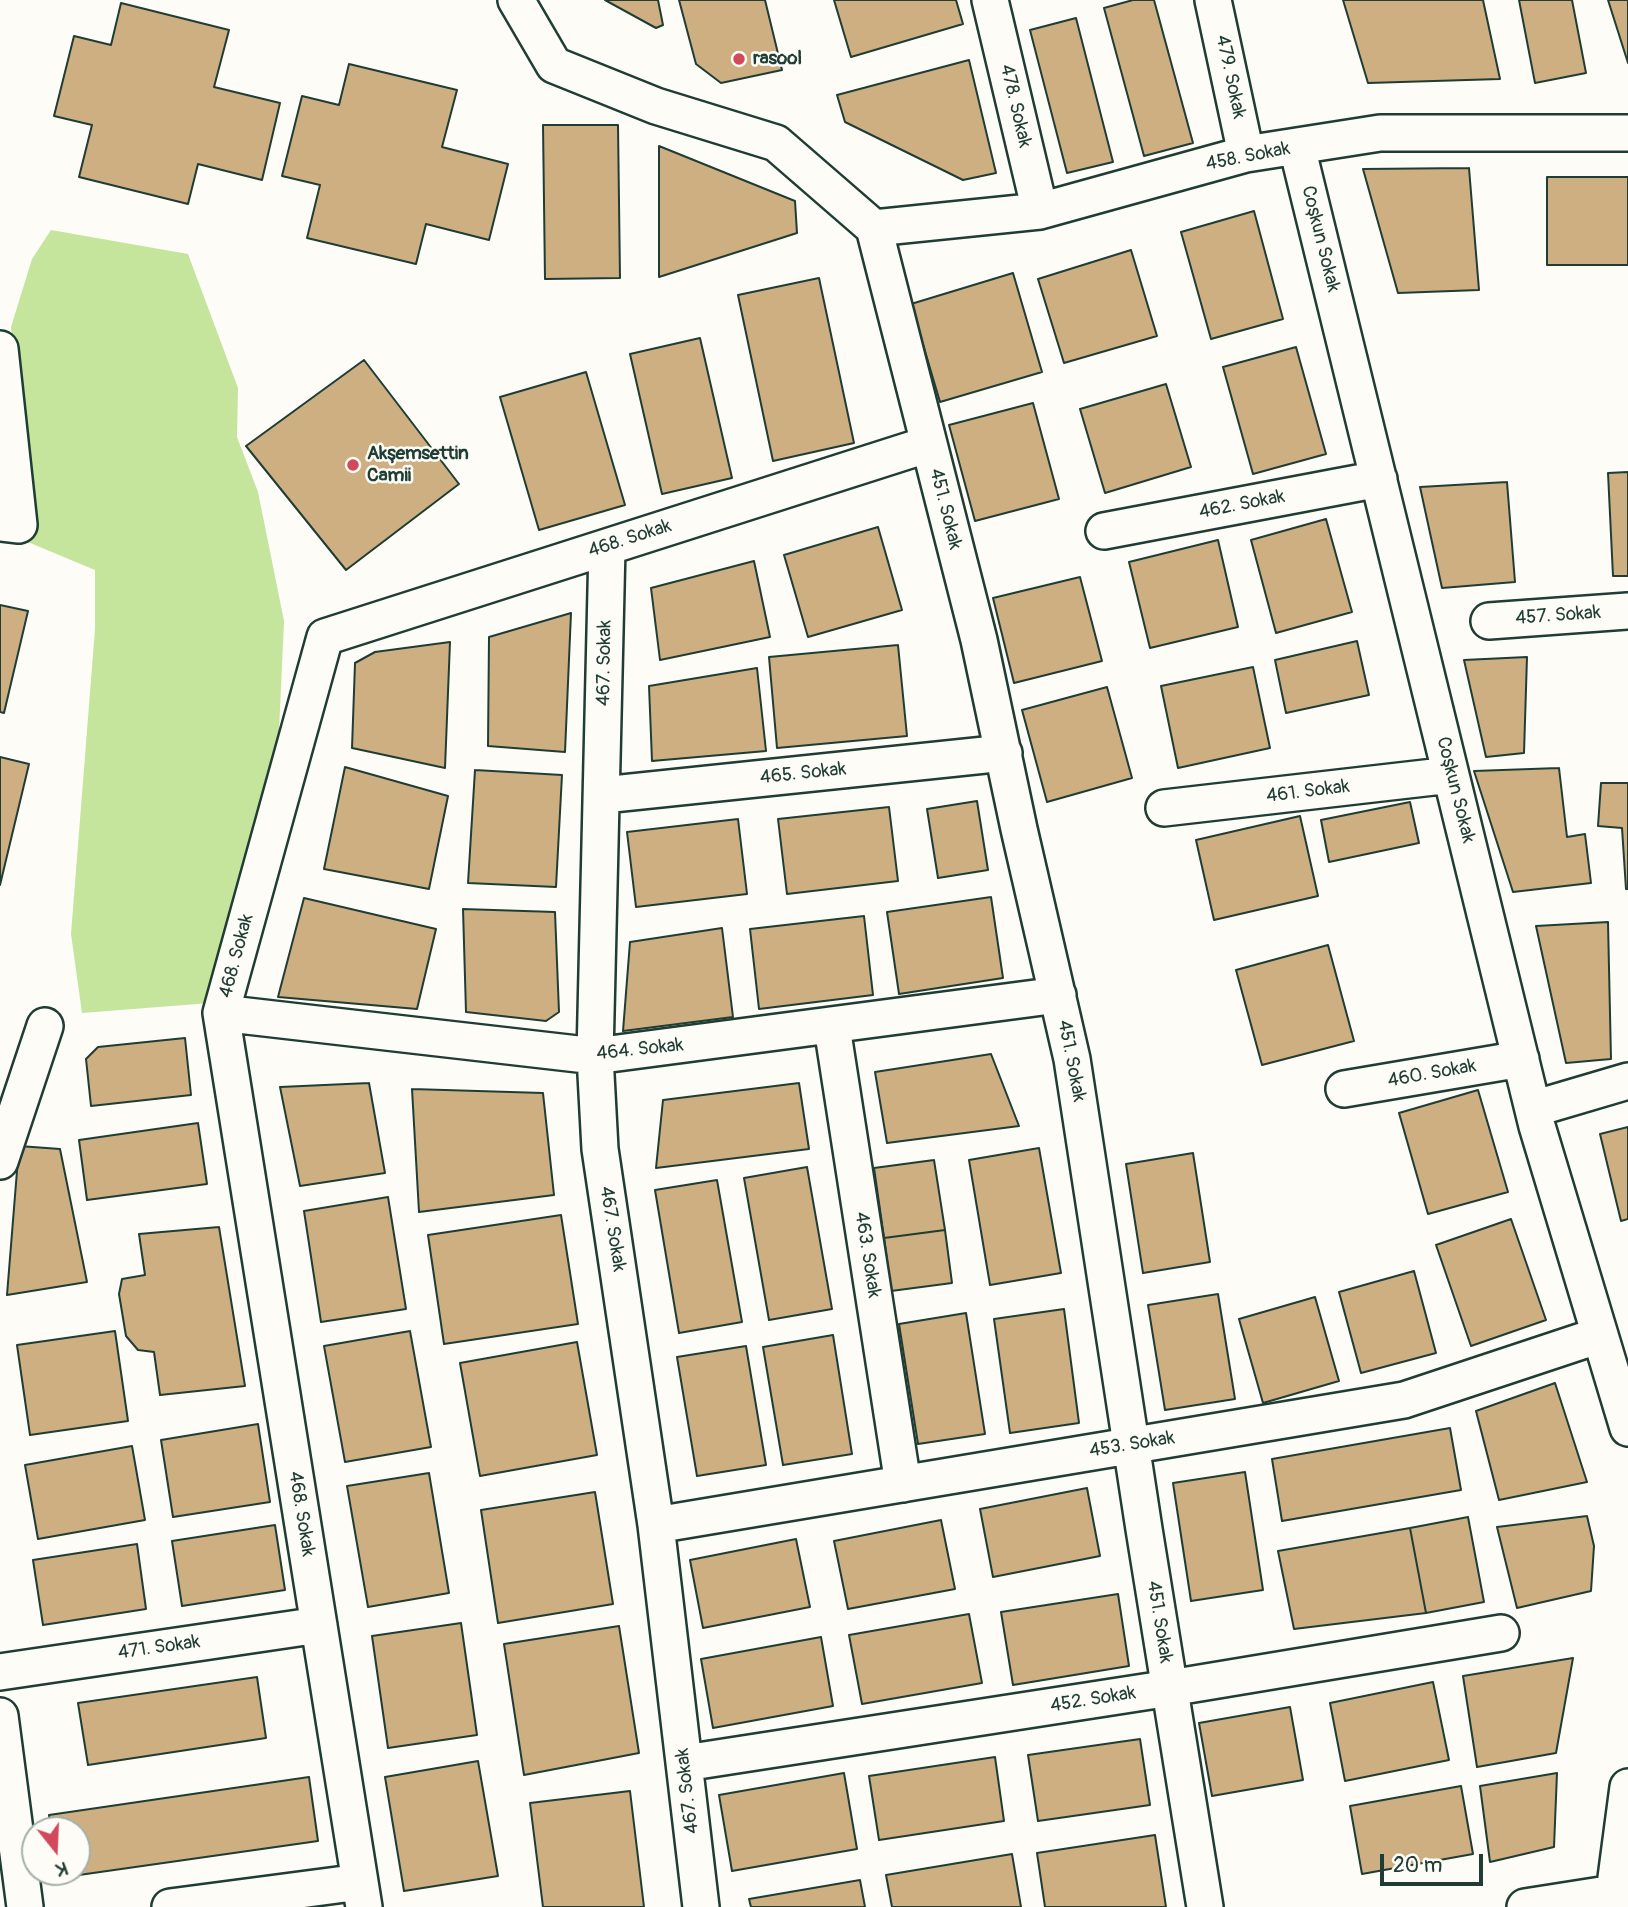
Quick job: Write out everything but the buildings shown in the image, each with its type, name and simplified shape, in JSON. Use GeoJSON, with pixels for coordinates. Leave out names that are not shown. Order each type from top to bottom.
{"type":"FeatureCollection","features":[{"type":"Feature","properties":{"kind":"street"},"geometry":{"type":"LineString","coordinates":[[516,0],[554,65],[656,106],[776,143],[874,228]]}},
{"type":"Feature","properties":{"kind":"street","name":"478. Sokak"},"geometry":{"type":"LineString","coordinates":[[990,0],[1040,211]]}},
{"type":"Feature","properties":{"kind":"street","name":"479. Sokak"},"geometry":{"type":"LineString","coordinates":[[1213,0],[1246,154]]}},
{"type":"Feature","properties":{"kind":"street","name":"458. Sokak"},"geometry":{"type":"LineString","coordinates":[[874,228],[1040,211],[1246,154],[1380,133],[1628,133]]}},
{"type":"Feature","properties":{"kind":"street","name":"Coşkun Sokak"},"geometry":{"type":"LineString","coordinates":[[1297,147],[1533,1109],[1628,1428]]}},
{"type":"Feature","properties":{"kind":"street","name":"451. Sokak"},"geometry":{"type":"LineString","coordinates":[[874,228],[979,640],[1072,1059],[1205,1907]]}},
{"type":"Feature","properties":{"kind":"street"},"geometry":{"type":"LineString","coordinates":[[0,349],[9,524]]}},
{"type":"Feature","properties":{"kind":"street","name":"468. Sokak"},"geometry":{"type":"LineString","coordinates":[[362,1894],[221,1013],[325,637],[929,444]]}},
{"type":"Feature","properties":{"kind":"street","name":"462. Sokak"},"geometry":{"type":"LineString","coordinates":[[1104,531],[1379,480]]}},
{"type":"Feature","properties":{"kind":"street","name":"467. Sokak"},"geometry":{"type":"LineString","coordinates":[[607,547],[595,1056],[600,1149],[656,1525],[701,1907]]}},
{"type":"Feature","properties":{"kind":"street","name":"457. Sokak"},"geometry":{"type":"LineString","coordinates":[[1489,621],[1628,611]]}},
{"type":"Feature","properties":{"kind":"street","name":"465. Sokak"},"geometry":{"type":"LineString","coordinates":[[603,795],[1004,753]]}},
{"type":"Feature","properties":{"kind":"street","name":"461. Sokak"},"geometry":{"type":"LineString","coordinates":[[1164,808],[1451,775]]}},
{"type":"Feature","properties":{"kind":"street","name":"464. Sokak"},"geometry":{"type":"LineString","coordinates":[[221,1013],[595,1056],[832,1027],[1058,995]]}},
{"type":"Feature","properties":{"kind":"street"},"geometry":{"type":"LineString","coordinates":[[0,1161],[45,1026]]}},
{"type":"Feature","properties":{"kind":"street","name":"463. Sokak"},"geometry":{"type":"LineString","coordinates":[[832,1027],[902,1484]]}},
{"type":"Feature","properties":{"kind":"street","name":"460. Sokak"},"geometry":{"type":"LineString","coordinates":[[1344,1089],[1521,1059]]}},
{"type":"Feature","properties":{"kind":"street"},"geometry":{"type":"LineString","coordinates":[[1533,1109],[1628,1081]]}},
{"type":"Feature","properties":{"kind":"street","name":"453. Sokak"},"geometry":{"type":"LineString","coordinates":[[656,1525],[1404,1400],[1600,1335]]}},
{"type":"Feature","properties":{"kind":"street","name":"471. Sokak"},"geometry":{"type":"LineString","coordinates":[[0,1672],[319,1625]]}},
{"type":"Feature","properties":{"kind":"street","name":"452. Sokak"},"geometry":{"type":"LineString","coordinates":[[685,1763],[1170,1688],[1501,1633]]}},
{"type":"Feature","properties":{"kind":"street"},"geometry":{"type":"LineString","coordinates":[[0,1716],[8,1840],[25,1907]]}},
{"type":"Feature","properties":{"kind":"street"},"geometry":{"type":"LineString","coordinates":[[1525,1907],[1617,1900],[1628,1787]]}},
{"type":"Feature","properties":{"kind":"street"},"geometry":{"type":"LineString","coordinates":[[170,1907],[362,1894]]}},
{"type":"Feature","properties":{"kind":"green space"},"geometry":{"type":"Polygon","coordinates":[[[51,230],[188,254],[238,388],[237,437],[258,492],[284,621],[277,774],[210,1003],[82,1013],[71,934],[95,629],[95,570],[23,540],[24,466],[11,327],[32,259],[51,230]]]}},
{"type":"Feature","properties":{"kind":"place","name":"rasool"},"geometry":{"type":"Point","coordinates":[739,59]}},
{"type":"Feature","properties":{"kind":"place","name":"Akşemsettin Camii"},"geometry":{"type":"Point","coordinates":[353,465]}}]}
